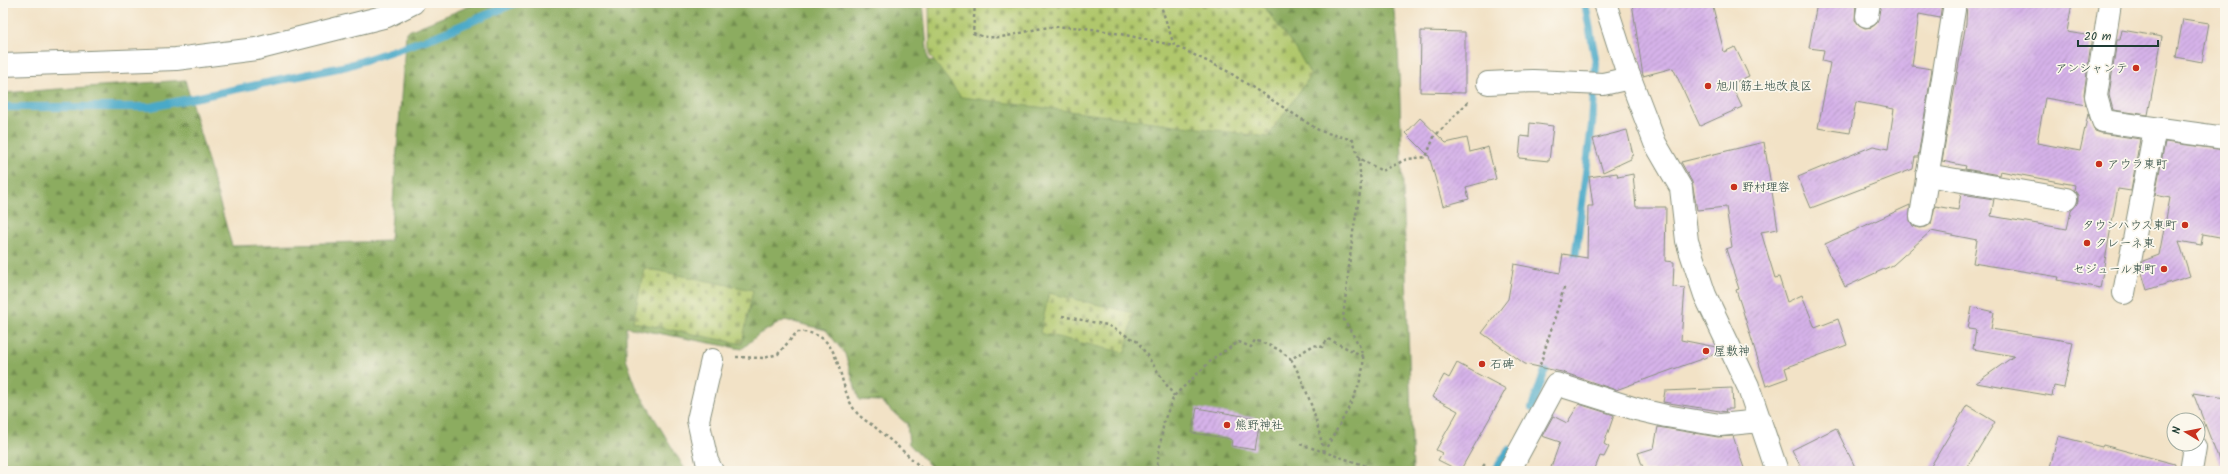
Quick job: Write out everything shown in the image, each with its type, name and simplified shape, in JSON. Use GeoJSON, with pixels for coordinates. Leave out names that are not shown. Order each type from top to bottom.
{"type":"FeatureCollection","features":[{"type":"Feature","properties":{"kind":"street"},"geometry":{"type":"LineString","coordinates":[[3,65],[176,59],[256,49],[387,16],[413,3]]}},
{"type":"Feature","properties":{"kind":"street"},"geometry":{"type":"LineString","coordinates":[[1605,3],[1630,78],[1655,143],[1681,188],[1687,241],[1705,296],[1748,386],[1777,471]]}},
{"type":"Feature","properties":{"kind":"street"},"geometry":{"type":"LineString","coordinates":[[1920,216],[1955,3]]}},
{"type":"Feature","properties":{"kind":"street"},"geometry":{"type":"LineString","coordinates":[[2110,3],[2096,96],[2103,122],[2225,138]]}},
{"type":"Feature","properties":{"kind":"street"},"geometry":{"type":"LineString","coordinates":[[1494,83],[1596,83],[1630,78]]}},
{"type":"Feature","properties":{"kind":"street"},"geometry":{"type":"LineString","coordinates":[[2124,293],[2155,129]]}},
{"type":"Feature","properties":{"kind":"street"},"geometry":{"type":"LineString","coordinates":[[1927,175],[2066,199]]}},
{"type":"Feature","properties":{"kind":"street"},"geometry":{"type":"LineString","coordinates":[[712,360],[698,420],[707,461],[712,471]]}},
{"type":"Feature","properties":{"kind":"street"},"geometry":{"type":"LineString","coordinates":[[1510,469],[1556,384],[1636,409],[1666,416],[1720,425],[1760,421]]}},
{"type":"Feature","properties":{"kind":"street"},"geometry":{"type":"LineString","coordinates":[[2191,471],[2193,452]]}},
{"type":"Feature","properties":{"kind":"path"},"geometry":{"type":"LineString","coordinates":[[975,3],[972,33],[982,38],[1013,36],[1052,27],[1088,29],[1174,45],[1227,71],[1320,131],[1353,140],[1359,158],[1361,187],[1353,232],[1343,318],[1359,345],[1363,356],[1364,366],[1353,398],[1324,452]]}},
{"type":"Feature","properties":{"kind":"path"},"geometry":{"type":"LineString","coordinates":[[1160,3],[1174,45]]}},
{"type":"Feature","properties":{"kind":"path"},"geometry":{"type":"LineString","coordinates":[[1359,158],[1382,171],[1407,159],[1426,157],[1434,136],[1469,100],[1494,83]]}},
{"type":"Feature","properties":{"kind":"path"},"geometry":{"type":"LineString","coordinates":[[1538,372],[1565,285]]}},
{"type":"Feature","properties":{"kind":"path"},"geometry":{"type":"LineString","coordinates":[[1062,316],[1107,325],[1138,342],[1174,396]]}},
{"type":"Feature","properties":{"kind":"path"},"geometry":{"type":"LineString","coordinates":[[741,357],[764,358],[778,354],[798,332],[808,331],[826,341],[841,372],[848,398],[857,413],[924,471]]}},
{"type":"Feature","properties":{"kind":"path"},"geometry":{"type":"LineString","coordinates":[[1291,359],[1314,345],[1322,347],[1328,339],[1363,356]]}},
{"type":"Feature","properties":{"kind":"path"},"geometry":{"type":"LineString","coordinates":[[1156,471],[1164,421],[1174,396],[1215,357],[1239,342],[1251,347],[1255,340],[1278,349],[1291,359],[1304,381],[1315,413],[1324,452]]}},
{"type":"Feature","properties":{"kind":"path"},"geometry":{"type":"LineString","coordinates":[[1300,444],[1382,471]]}},
{"type":"Feature","properties":{"kind":"green space"},"geometry":{"type":"Polygon","coordinates":[[[477,3],[923,3],[928,60],[995,82],[1213,3],[1393,3],[1398,45],[1413,471],[935,471],[909,444],[907,424],[880,401],[859,400],[845,354],[826,330],[785,320],[759,334],[742,349],[626,327],[626,359],[637,389],[686,471],[3,471],[3,93],[185,80],[232,246],[390,241],[406,32],[477,3]]]}},
{"type":"Feature","properties":{"kind":"green space"},"geometry":{"type":"Polygon","coordinates":[[[929,3],[1261,3],[1296,49],[1311,75],[1268,137],[961,97],[930,56],[929,3]]]}},
{"type":"Feature","properties":{"kind":"green space"},"geometry":{"type":"Polygon","coordinates":[[[644,268],[753,290],[742,344],[633,322],[644,268]]]}},
{"type":"Feature","properties":{"kind":"green space"},"geometry":{"type":"Polygon","coordinates":[[[1049,293],[1134,313],[1125,353],[1040,333],[1049,293]]]}},
{"type":"Feature","properties":{"kind":"building"},"geometry":{"type":"Polygon","coordinates":[[[1632,3],[1712,3],[1724,52],[1735,47],[1749,76],[1731,84],[1742,107],[1700,126],[1673,68],[1643,76],[1632,3]]]}},
{"type":"Feature","properties":{"kind":"building"},"geometry":{"type":"Polygon","coordinates":[[[1817,3],[1856,3],[1855,20],[1859,25],[1865,28],[1872,27],[1877,23],[1881,3],[1942,3],[1940,18],[1919,14],[1912,66],[1932,69],[1918,157],[1915,157],[1913,169],[1811,208],[1798,177],[1873,146],[1888,149],[1894,109],[1856,102],[1850,133],[1818,128],[1830,63],[1822,61],[1824,50],[1809,48],[1817,3]]]}},
{"type":"Feature","properties":{"kind":"building"},"geometry":{"type":"Polygon","coordinates":[[[1967,3],[2072,3],[2067,32],[2092,36],[2084,94],[2086,105],[2045,98],[2037,143],[2080,151],[2088,114],[2095,131],[2140,139],[2131,191],[2118,189],[2100,288],[2058,280],[2059,277],[1973,263],[1977,240],[1931,231],[1893,265],[1845,287],[1825,244],[1910,205],[1910,221],[1913,226],[1919,228],[1926,227],[1931,224],[1935,206],[1958,210],[1961,194],[1994,199],[1991,216],[2067,229],[2071,211],[2078,202],[2078,195],[2074,190],[2075,185],[2000,171],[1999,175],[1965,169],[1966,166],[1942,161],[1966,23],[1967,3]]]}},
{"type":"Feature","properties":{"kind":"building"},"geometry":{"type":"Polygon","coordinates":[[[2183,19],[2209,23],[2202,62],[2176,57],[2183,19]]]}},
{"type":"Feature","properties":{"kind":"building","name":"アンシャンテ"},"geometry":{"type":"Polygon","coordinates":[[[2122,30],[2162,37],[2148,115],[2113,110],[2109,95],[2117,40],[2120,40],[2122,30]]]}},
{"type":"Feature","properties":{"kind":"building"},"geometry":{"type":"Polygon","coordinates":[[[1421,31],[1465,32],[1465,93],[1420,92],[1421,31]]]}},
{"type":"Feature","properties":{"kind":"building"},"geometry":{"type":"Polygon","coordinates":[[[1420,118],[1446,143],[1467,138],[1470,152],[1488,147],[1496,179],[1466,187],[1469,199],[1443,206],[1429,156],[1406,133],[1420,118]]]}},
{"type":"Feature","properties":{"kind":"building"},"geometry":{"type":"Polygon","coordinates":[[[1530,123],[1553,126],[1549,161],[1519,158],[1521,136],[1529,137],[1530,123]]]}},
{"type":"Feature","properties":{"kind":"building"},"geometry":{"type":"Polygon","coordinates":[[[1627,130],[1633,155],[1631,156],[1631,159],[1603,172],[1593,139],[1627,130]]]}},
{"type":"Feature","properties":{"kind":"building"},"geometry":{"type":"Polygon","coordinates":[[[1764,142],[1778,229],[1761,232],[1775,278],[1779,277],[1787,302],[1802,295],[1815,328],[1838,319],[1847,345],[1785,368],[1788,378],[1766,386],[1736,290],[1739,289],[1726,249],[1732,247],[1726,207],[1697,210],[1692,182],[1681,162],[1764,142]]]}},
{"type":"Feature","properties":{"kind":"building"},"geometry":{"type":"Polygon","coordinates":[[[2165,142],[2225,150],[2225,238],[2203,234],[2201,245],[2179,241],[2190,276],[2147,290],[2141,270],[2143,261],[2159,255],[2170,198],[2155,195],[2165,142]]]}},
{"type":"Feature","properties":{"kind":"building"},"geometry":{"type":"Polygon","coordinates":[[[1617,173],[1618,177],[1633,174],[1636,207],[1666,207],[1665,261],[1674,262],[1673,287],[1685,288],[1681,340],[1716,347],[1718,353],[1616,390],[1562,372],[1525,364],[1482,333],[1508,299],[1514,264],[1560,273],[1563,254],[1587,258],[1588,206],[1593,206],[1589,177],[1617,173]]]}},
{"type":"Feature","properties":{"kind":"building"},"geometry":{"type":"Polygon","coordinates":[[[1972,307],[1994,312],[1991,329],[2073,342],[2064,388],[2054,386],[2052,396],[1976,383],[2014,356],[1973,349],[1976,330],[1968,329],[1972,307]]]}},
{"type":"Feature","properties":{"kind":"building"},"geometry":{"type":"Polygon","coordinates":[[[1457,363],[1506,389],[1460,471],[1438,460],[1442,453],[1436,450],[1458,411],[1432,397],[1444,375],[1449,378],[1457,363]]]}},
{"type":"Feature","properties":{"kind":"building"},"geometry":{"type":"Polygon","coordinates":[[[1732,388],[1733,409],[1725,409],[1726,412],[1663,402],[1665,391],[1732,388]]]}},
{"type":"Feature","properties":{"kind":"building"},"geometry":{"type":"Polygon","coordinates":[[[2193,393],[2225,398],[2225,471],[2223,471],[2206,427],[2206,412],[2200,412],[2193,393]]]}},
{"type":"Feature","properties":{"kind":"building"},"geometry":{"type":"Polygon","coordinates":[[[1579,404],[1614,415],[1604,444],[1609,447],[1604,457],[1600,456],[1594,471],[1564,471],[1551,467],[1560,442],[1542,436],[1553,416],[1567,423],[1579,404]]]}},
{"type":"Feature","properties":{"kind":"building"},"geometry":{"type":"Polygon","coordinates":[[[1967,405],[1995,422],[1965,471],[1928,471],[1967,405]]]}},
{"type":"Feature","properties":{"kind":"building","name":"熊野神社"},"geometry":{"type":"Polygon","coordinates":[[[1197,408],[1260,419],[1255,450],[1231,446],[1232,440],[1226,438],[1192,433],[1197,408]]]}},
{"type":"Feature","properties":{"kind":"building"},"geometry":{"type":"Polygon","coordinates":[[[1658,427],[1718,437],[1733,436],[1745,471],[1644,471],[1638,453],[1654,448],[1658,427]]]}},
{"type":"Feature","properties":{"kind":"building"},"geometry":{"type":"Polygon","coordinates":[[[1836,428],[1857,471],[1803,471],[1792,450],[1836,428]]]}},
{"type":"Feature","properties":{"kind":"building"},"geometry":{"type":"Polygon","coordinates":[[[2058,436],[2102,447],[2103,445],[2175,464],[2174,471],[2049,471],[2058,436]]]}},
{"type":"Feature","properties":{"kind":"waterway"},"geometry":{"type":"LineString","coordinates":[[3,107],[151,107],[347,66],[434,37],[515,3]]}},
{"type":"Feature","properties":{"kind":"waterway"},"geometry":{"type":"LineString","coordinates":[[1574,267],[1592,125],[1596,63],[1585,3]]}},
{"type":"Feature","properties":{"kind":"waterway"},"geometry":{"type":"LineString","coordinates":[[1532,408],[1549,359]]}},
{"type":"Feature","properties":{"kind":"waterway"},"geometry":{"type":"LineString","coordinates":[[1495,471],[1509,450]]}},
{"type":"Feature","properties":{"kind":"place","name":"アンシャンテ"},"geometry":{"type":"Point","coordinates":[2136,68]}},
{"type":"Feature","properties":{"kind":"place","name":"旭川筋土地改良区"},"geometry":{"type":"Point","coordinates":[1708,86]}},
{"type":"Feature","properties":{"kind":"place","name":"アウラ東町"},"geometry":{"type":"Point","coordinates":[2099,164]}},
{"type":"Feature","properties":{"kind":"place","name":"野村理容"},"geometry":{"type":"Point","coordinates":[1734,187]}},
{"type":"Feature","properties":{"kind":"place","name":"タウンハウス東町"},"geometry":{"type":"Point","coordinates":[2185,225]}},
{"type":"Feature","properties":{"kind":"place","name":"クレーネ東"},"geometry":{"type":"Point","coordinates":[2087,243]}},
{"type":"Feature","properties":{"kind":"place","name":"セジュール東町"},"geometry":{"type":"Point","coordinates":[2164,269]}},
{"type":"Feature","properties":{"kind":"place","name":"屋敷神"},"geometry":{"type":"Point","coordinates":[1706,351]}},
{"type":"Feature","properties":{"kind":"place","name":"石碑"},"geometry":{"type":"Point","coordinates":[1482,364]}},
{"type":"Feature","properties":{"kind":"place","name":"熊野神社"},"geometry":{"type":"Point","coordinates":[1227,425]}}]}
